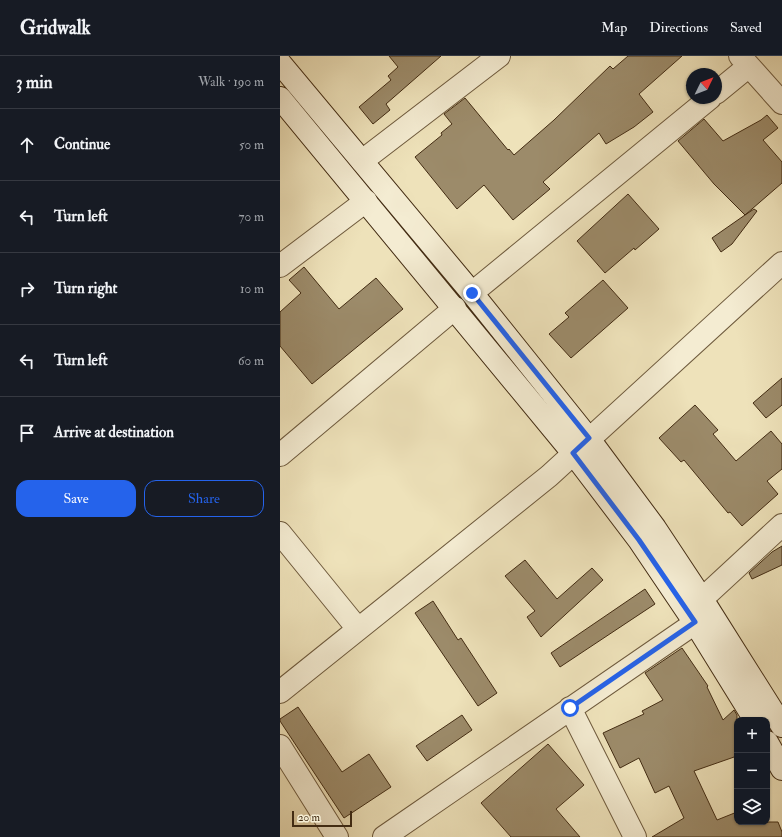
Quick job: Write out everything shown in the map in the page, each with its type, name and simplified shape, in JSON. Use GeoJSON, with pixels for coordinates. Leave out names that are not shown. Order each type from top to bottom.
{"type":"FeatureCollection","features":[{"type":"Feature","properties":{"kind":"street"},"geometry":{"type":"LineString","coordinates":[[286,56],[280,62],[472,293],[581,446],[639,540],[695,622],[752,717]]}},
{"type":"Feature","properties":{"kind":"street"},"geometry":{"type":"LineString","coordinates":[[362,161],[498,56]]}},
{"type":"Feature","properties":{"kind":"street"},"geometry":{"type":"LineString","coordinates":[[722,86],[745,61],[782,103]]}},
{"type":"Feature","properties":{"kind":"street"},"geometry":{"type":"LineString","coordinates":[[280,98],[455,308],[656,528],[782,726]]}},
{"type":"Feature","properties":{"kind":"street"},"geometry":{"type":"LineString","coordinates":[[472,293],[703,104]]}},
{"type":"Feature","properties":{"kind":"street"},"geometry":{"type":"LineString","coordinates":[[280,266],[366,201]]}},
{"type":"Feature","properties":{"kind":"street"},"geometry":{"type":"LineString","coordinates":[[280,692],[549,476],[782,262]]}},
{"type":"Feature","properties":{"kind":"street"},"geometry":{"type":"LineString","coordinates":[[280,455],[455,308]]}},
{"type":"Feature","properties":{"kind":"street"},"geometry":{"type":"LineString","coordinates":[[702,599],[782,525]]}},
{"type":"Feature","properties":{"kind":"street"},"geometry":{"type":"LineString","coordinates":[[280,533],[358,629]]}},
{"type":"Feature","properties":{"kind":"street"},"geometry":{"type":"LineString","coordinates":[[384,837],[695,622]]}},
{"type":"Feature","properties":{"kind":"street"},"geometry":{"type":"LineString","coordinates":[[570,708],[635,837]]}},
{"type":"Feature","properties":{"kind":"street"},"geometry":{"type":"LineString","coordinates":[[280,746],[337,837]]}},
{"type":"Feature","properties":{"kind":"street"},"geometry":{"type":"LineString","coordinates":[[770,747],[782,769]]}},
{"type":"Feature","properties":{"kind":"building"},"geometry":{"type":"Polygon","coordinates":[[[389,56],[441,56],[386,104],[390,110],[373,124],[359,107],[391,80],[388,76],[398,67],[389,56]]]}},
{"type":"Feature","properties":{"kind":"building"},"geometry":{"type":"Polygon","coordinates":[[[628,56],[682,56],[639,94],[653,112],[634,127],[606,144],[599,133],[543,182],[550,189],[513,220],[484,185],[457,209],[415,157],[442,135],[441,133],[452,124],[444,114],[465,98],[508,150],[509,149],[514,155],[554,120],[610,66],[613,69],[628,56]]]}},
{"type":"Feature","properties":{"kind":"building"},"geometry":{"type":"Polygon","coordinates":[[[767,115],[778,128],[763,140],[782,162],[782,183],[745,215],[714,184],[678,141],[704,119],[723,141],[761,120],[767,115]]]}},
{"type":"Feature","properties":{"kind":"building"},"geometry":{"type":"Polygon","coordinates":[[[628,194],[659,229],[605,273],[577,241],[628,194]]]}},
{"type":"Feature","properties":{"kind":"building"},"geometry":{"type":"Polygon","coordinates":[[[754,209],[757,211],[732,244],[721,252],[712,238],[754,209]]]}},
{"type":"Feature","properties":{"kind":"building"},"geometry":{"type":"Polygon","coordinates":[[[304,267],[339,309],[376,278],[403,309],[312,384],[280,346],[280,312],[301,293],[289,280],[304,267]]]}},
{"type":"Feature","properties":{"kind":"building"},"geometry":{"type":"Polygon","coordinates":[[[603,280],[628,308],[571,358],[549,334],[569,317],[565,313],[603,280]]]}},
{"type":"Feature","properties":{"kind":"building"},"geometry":{"type":"Polygon","coordinates":[[[782,378],[782,405],[766,418],[753,403],[782,378]]]}},
{"type":"Feature","properties":{"kind":"building"},"geometry":{"type":"Polygon","coordinates":[[[695,405],[718,430],[713,434],[736,461],[771,431],[782,444],[782,469],[767,481],[778,494],[742,526],[730,512],[728,513],[684,460],[681,462],[659,438],[695,405]]]}},
{"type":"Feature","properties":{"kind":"building"},"geometry":{"type":"Polygon","coordinates":[[[782,546],[782,565],[752,579],[749,573],[772,552],[782,546]]]}},
{"type":"Feature","properties":{"kind":"building"},"geometry":{"type":"Polygon","coordinates":[[[525,560],[557,599],[592,568],[603,580],[541,637],[527,617],[535,611],[505,576],[525,560]]]}},
{"type":"Feature","properties":{"kind":"building"},"geometry":{"type":"Polygon","coordinates":[[[645,589],[655,604],[560,667],[551,653],[645,589]]]}},
{"type":"Feature","properties":{"kind":"building"},"geometry":{"type":"Polygon","coordinates":[[[433,601],[458,640],[461,638],[497,693],[478,706],[415,613],[433,601]]]}},
{"type":"Feature","properties":{"kind":"building"},"geometry":{"type":"Polygon","coordinates":[[[682,648],[708,686],[707,687],[723,720],[734,710],[737,717],[734,717],[734,757],[694,771],[717,820],[734,813],[734,825],[770,825],[770,822],[778,822],[782,832],[782,837],[652,837],[684,818],[669,786],[655,793],[639,758],[620,768],[603,733],[644,714],[642,711],[663,700],[645,673],[682,648]]]}},
{"type":"Feature","properties":{"kind":"building"},"geometry":{"type":"Polygon","coordinates":[[[298,707],[342,772],[369,754],[391,787],[344,818],[280,721],[280,719],[298,707]]]}},
{"type":"Feature","properties":{"kind":"building"},"geometry":{"type":"Polygon","coordinates":[[[462,715],[472,730],[427,761],[416,746],[462,715]]]}},
{"type":"Feature","properties":{"kind":"building"},"geometry":{"type":"Polygon","coordinates":[[[548,744],[584,785],[556,809],[580,837],[511,837],[481,803],[548,744]]]}},
{"type":"Feature","properties":{"kind":"route"},"geometry":{"type":"LineString","coordinates":[[472,293],[589,438],[573,453],[639,540],[695,622],[570,708]]}}]}
